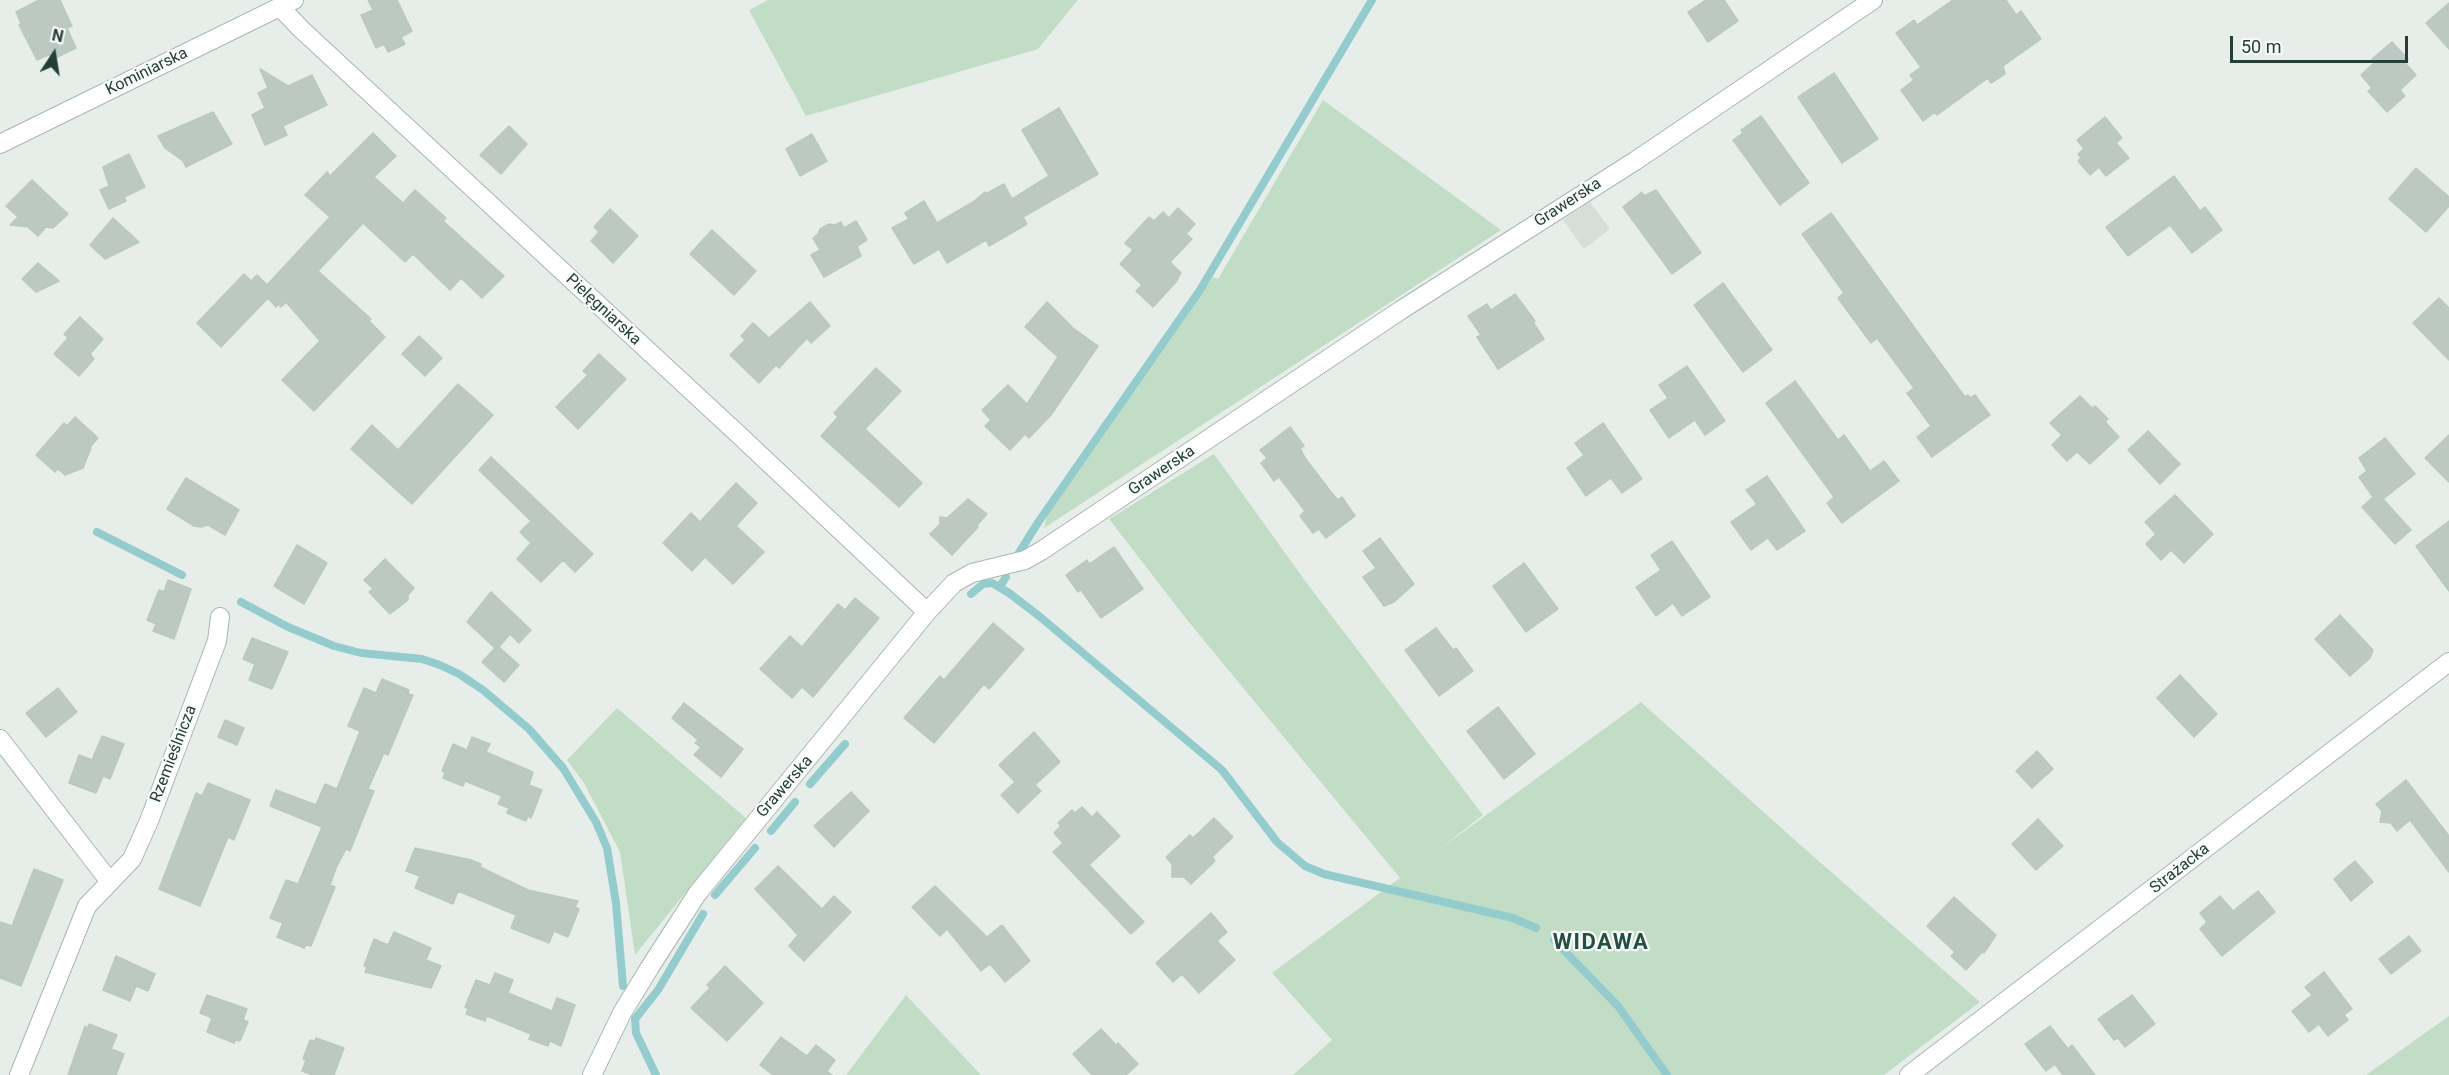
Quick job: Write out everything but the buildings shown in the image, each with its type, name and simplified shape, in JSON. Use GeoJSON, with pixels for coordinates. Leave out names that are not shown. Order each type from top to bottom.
{"type":"FeatureCollection","features":[{"type":"Feature","properties":{"kind":"street","name":"Grawerska"},"geometry":{"type":"LineString","coordinates":[[592,1075],[633,994],[697,894],[751,826],[777,799],[945,590],[963,577],[1025,560],[1041,551],[1401,310],[1635,161],[1873,0]]}},
{"type":"Feature","properties":{"kind":"street","name":"Pielęgniarska"},"geometry":{"type":"LineString","coordinates":[[287,3],[301,29],[927,612]]}},
{"type":"Feature","properties":{"kind":"street","name":"Kominiarska"},"geometry":{"type":"LineString","coordinates":[[0,144],[287,3]]}},
{"type":"Feature","properties":{"kind":"street","name":"Rzemieślnicza"},"geometry":{"type":"LineString","coordinates":[[20,1075],[87,906],[132,859],[218,641],[220,618]]}},
{"type":"Feature","properties":{"kind":"street","name":"Strażacka"},"geometry":{"type":"LineString","coordinates":[[1910,1075],[2449,662]]}},
{"type":"Feature","properties":{"kind":"street"},"geometry":{"type":"LineString","coordinates":[[0,739],[110,882]]}},
{"type":"Feature","properties":{"kind":"shaded area"},"geometry":{"type":"Polygon","coordinates":[[[1590,202],[1610,229],[1584,249],[1563,220],[1590,202]]]}},
{"type":"Feature","properties":{"kind":"green space"},"geometry":{"type":"Polygon","coordinates":[[[768,0],[1078,0],[1038,49],[806,116],[749,10],[768,0]]]}},
{"type":"Feature","properties":{"kind":"green space"},"geometry":{"type":"Polygon","coordinates":[[[1323,100],[1501,230],[1044,528],[1047,515],[1157,357],[1213,277],[1218,279],[1323,100]]]}},
{"type":"Feature","properties":{"kind":"green space"},"geometry":{"type":"Polygon","coordinates":[[[1214,454],[1306,582],[1483,815],[1437,851],[1641,702],[1980,1002],[1884,1075],[1293,1075],[1332,1040],[1272,973],[1400,878],[1188,621],[1109,519],[1214,454]]]}},
{"type":"Feature","properties":{"kind":"green space"},"geometry":{"type":"Polygon","coordinates":[[[617,708],[746,818],[635,955],[620,852],[584,783],[567,760],[617,708]]]}},
{"type":"Feature","properties":{"kind":"green space"},"geometry":{"type":"Polygon","coordinates":[[[906,995],[981,1075],[846,1075],[906,995]]]}},
{"type":"Feature","properties":{"kind":"green space"},"geometry":{"type":"Polygon","coordinates":[[[2449,1016],[2449,1075],[2366,1075],[2404,1048],[2449,1016]]]}},
{"type":"Feature","properties":{"kind":"waterway"},"geometry":{"type":"LineString","coordinates":[[1017,556],[1200,290],[1372,0]]}},
{"type":"Feature","properties":{"kind":"waterway"},"geometry":{"type":"LineString","coordinates":[[97,532],[182,575]]}},
{"type":"Feature","properties":{"kind":"waterway"},"geometry":{"type":"LineString","coordinates":[[1000,586],[1006,577]]}},
{"type":"Feature","properties":{"kind":"waterway"},"geometry":{"type":"LineString","coordinates":[[971,594],[983,584],[992,583],[1039,616],[1222,770],[1277,842],[1305,866],[1324,874],[1513,918],[1536,928]]}},
{"type":"Feature","properties":{"kind":"waterway"},"geometry":{"type":"LineString","coordinates":[[241,602],[288,627],[334,646],[361,653],[422,659],[440,665],[483,690],[529,729],[563,768],[596,822],[607,848],[616,903],[623,986]]}},
{"type":"Feature","properties":{"kind":"waterway"},"geometry":{"type":"LineString","coordinates":[[810,784],[845,744]]}},
{"type":"Feature","properties":{"kind":"waterway"},"geometry":{"type":"LineString","coordinates":[[771,831],[795,802]]}},
{"type":"Feature","properties":{"kind":"waterway"},"geometry":{"type":"LineString","coordinates":[[715,895],[755,848]]}},
{"type":"Feature","properties":{"kind":"waterway"},"geometry":{"type":"LineString","coordinates":[[656,1075],[636,1033],[635,1019],[658,990],[703,914]]}},
{"type":"Feature","properties":{"kind":"waterway"},"geometry":{"type":"LineString","coordinates":[[1554,940],[1618,1006],[1667,1075]]}},
{"type":"Feature","properties":{"kind":"district","name":"WIDAWA"},"geometry":{"type":"Point","coordinates":[1601,943]}}]}
